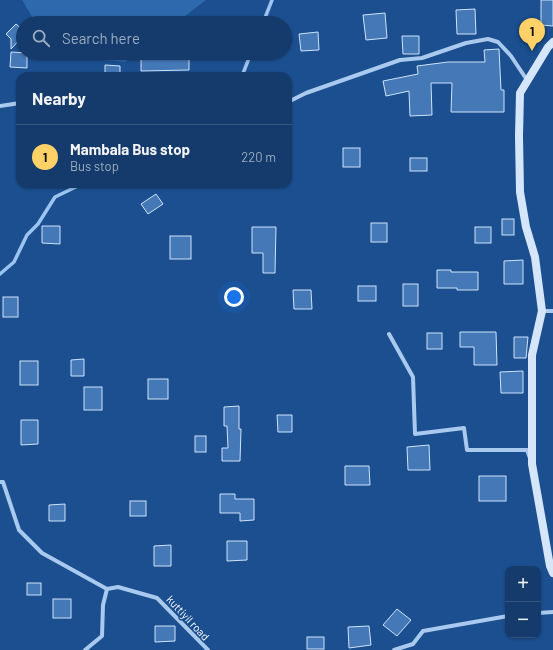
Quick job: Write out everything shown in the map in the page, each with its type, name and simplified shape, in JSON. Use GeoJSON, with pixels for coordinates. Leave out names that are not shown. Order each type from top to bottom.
{"type":"FeatureCollection","features":[{"type":"Feature","properties":{"kind":"main road"},"geometry":{"type":"LineString","coordinates":[[553,42],[520,93],[520,192],[526,227],[535,258],[542,311],[532,355],[532,464],[550,566],[553,573]]}},
{"type":"Feature","properties":{"kind":"street"},"geometry":{"type":"LineString","coordinates":[[292,100],[306,93],[400,60],[422,58],[466,43],[488,40],[498,42],[511,56],[527,80]]}},
{"type":"Feature","properties":{"kind":"street"},"geometry":{"type":"LineString","coordinates":[[0,106],[16,104]]}},
{"type":"Feature","properties":{"kind":"street"},"geometry":{"type":"LineString","coordinates":[[542,311],[553,311]]}},
{"type":"Feature","properties":{"kind":"street"},"geometry":{"type":"LineString","coordinates":[[389,334],[413,377],[415,434],[464,428],[467,450],[526,450],[532,464]]}},
{"type":"Feature","properties":{"kind":"street"},"geometry":{"type":"LineString","coordinates":[[0,482],[2,482],[19,530],[42,553],[107,589],[103,605],[102,636],[85,650]]}},
{"type":"Feature","properties":{"kind":"street","name":"kuttiyil road"},"geometry":{"type":"LineString","coordinates":[[107,589],[118,587],[157,598],[208,650]]}},
{"type":"Feature","properties":{"kind":"street"},"geometry":{"type":"LineString","coordinates":[[541,613],[553,612]]}},
{"type":"Feature","properties":{"kind":"street"},"geometry":{"type":"LineString","coordinates":[[394,650],[412,644],[423,631],[505,617]]}},
{"type":"Feature","properties":{"kind":"shaded area"},"geometry":{"type":"Polygon","coordinates":[[[22,0],[206,0],[185,16],[32,16],[22,0]]]}},
{"type":"Feature","properties":{"kind":"shaded area"},"geometry":{"type":"Polygon","coordinates":[[[102,60],[128,60],[125,62],[102,60]]]}},
{"type":"Feature","properties":{"kind":"building"},"geometry":{"type":"Polygon","coordinates":[[[541,0],[553,0],[553,26],[541,25],[541,0]]]}},
{"type":"Feature","properties":{"kind":"building"},"geometry":{"type":"Polygon","coordinates":[[[475,9],[476,34],[457,34],[456,10],[475,9]]]}},
{"type":"Feature","properties":{"kind":"building"},"geometry":{"type":"Polygon","coordinates":[[[385,13],[387,38],[366,40],[363,15],[385,13]]]}},
{"type":"Feature","properties":{"kind":"building"},"geometry":{"type":"Polygon","coordinates":[[[16,24],[16,44],[11,49],[11,39],[6,34],[16,24]]]}},
{"type":"Feature","properties":{"kind":"building"},"geometry":{"type":"Polygon","coordinates":[[[318,32],[319,50],[301,51],[299,34],[318,32]]]}},
{"type":"Feature","properties":{"kind":"building"},"geometry":{"type":"Polygon","coordinates":[[[402,36],[419,36],[419,54],[403,54],[402,36]]]}},
{"type":"Feature","properties":{"kind":"building"},"geometry":{"type":"Polygon","coordinates":[[[499,49],[501,90],[504,90],[504,112],[451,112],[452,83],[431,83],[432,115],[410,116],[409,91],[386,96],[383,81],[418,74],[417,66],[448,62],[485,62],[484,50],[499,49]]]}},
{"type":"Feature","properties":{"kind":"building"},"geometry":{"type":"Polygon","coordinates":[[[11,52],[16,52],[16,60],[27,60],[27,68],[10,67],[11,52]]]}},
{"type":"Feature","properties":{"kind":"building"},"geometry":{"type":"Polygon","coordinates":[[[141,60],[189,60],[189,70],[141,71],[141,60]]]}},
{"type":"Feature","properties":{"kind":"building"},"geometry":{"type":"Polygon","coordinates":[[[105,65],[120,66],[120,72],[105,72],[105,65]]]}},
{"type":"Feature","properties":{"kind":"building"},"geometry":{"type":"Polygon","coordinates":[[[343,148],[360,148],[360,167],[343,167],[343,148]]]}},
{"type":"Feature","properties":{"kind":"building"},"geometry":{"type":"Polygon","coordinates":[[[410,158],[427,158],[427,171],[410,171],[410,158]]]}},
{"type":"Feature","properties":{"kind":"building"},"geometry":{"type":"Polygon","coordinates":[[[156,194],[163,204],[148,214],[141,204],[156,194]]]}},
{"type":"Feature","properties":{"kind":"building"},"geometry":{"type":"Polygon","coordinates":[[[502,219],[514,219],[514,235],[502,235],[502,219]]]}},
{"type":"Feature","properties":{"kind":"building"},"geometry":{"type":"Polygon","coordinates":[[[371,223],[387,223],[387,242],[371,242],[371,223]]]}},
{"type":"Feature","properties":{"kind":"building"},"geometry":{"type":"Polygon","coordinates":[[[42,226],[60,226],[60,244],[42,243],[42,226]]]}},
{"type":"Feature","properties":{"kind":"building"},"geometry":{"type":"Polygon","coordinates":[[[252,227],[276,227],[275,273],[263,273],[263,253],[252,253],[252,227]]]}},
{"type":"Feature","properties":{"kind":"building"},"geometry":{"type":"Polygon","coordinates":[[[475,227],[491,227],[491,243],[475,243],[475,227]]]}},
{"type":"Feature","properties":{"kind":"building"},"geometry":{"type":"Polygon","coordinates":[[[170,236],[191,236],[191,259],[170,259],[170,236]]]}},
{"type":"Feature","properties":{"kind":"building"},"geometry":{"type":"Polygon","coordinates":[[[523,260],[523,284],[504,284],[504,261],[523,260]]]}},
{"type":"Feature","properties":{"kind":"building"},"geometry":{"type":"Polygon","coordinates":[[[437,270],[451,270],[451,272],[478,272],[478,290],[437,288],[437,270]]]}},
{"type":"Feature","properties":{"kind":"building"},"geometry":{"type":"Polygon","coordinates":[[[403,284],[418,284],[418,306],[403,306],[403,284]]]}},
{"type":"Feature","properties":{"kind":"building"},"geometry":{"type":"Polygon","coordinates":[[[358,286],[376,286],[376,301],[358,301],[358,286]]]}},
{"type":"Feature","properties":{"kind":"building"},"geometry":{"type":"Polygon","coordinates":[[[293,290],[311,290],[312,309],[294,309],[293,290]]]}},
{"type":"Feature","properties":{"kind":"building"},"geometry":{"type":"Polygon","coordinates":[[[3,297],[18,297],[18,317],[3,317],[3,297]]]}},
{"type":"Feature","properties":{"kind":"building"},"geometry":{"type":"Polygon","coordinates":[[[460,332],[496,332],[497,365],[474,365],[474,347],[460,347],[460,332]]]}},
{"type":"Feature","properties":{"kind":"building"},"geometry":{"type":"Polygon","coordinates":[[[427,333],[442,333],[442,349],[427,349],[427,333]]]}},
{"type":"Feature","properties":{"kind":"building"},"geometry":{"type":"Polygon","coordinates":[[[514,337],[528,337],[526,358],[514,358],[514,337]]]}},
{"type":"Feature","properties":{"kind":"building"},"geometry":{"type":"Polygon","coordinates":[[[84,359],[84,376],[71,376],[71,360],[84,359]]]}},
{"type":"Feature","properties":{"kind":"building"},"geometry":{"type":"Polygon","coordinates":[[[20,361],[38,361],[38,385],[20,385],[20,361]]]}},
{"type":"Feature","properties":{"kind":"building"},"geometry":{"type":"Polygon","coordinates":[[[523,371],[523,393],[501,393],[500,372],[523,371]]]}},
{"type":"Feature","properties":{"kind":"building"},"geometry":{"type":"Polygon","coordinates":[[[148,379],[168,379],[168,399],[148,399],[148,379]]]}},
{"type":"Feature","properties":{"kind":"building"},"geometry":{"type":"Polygon","coordinates":[[[84,387],[102,387],[102,410],[84,410],[84,387]]]}},
{"type":"Feature","properties":{"kind":"building"},"geometry":{"type":"Polygon","coordinates":[[[239,406],[239,429],[241,429],[240,461],[222,461],[222,448],[228,448],[227,426],[224,426],[224,407],[239,406]]]}},
{"type":"Feature","properties":{"kind":"building"},"geometry":{"type":"Polygon","coordinates":[[[277,415],[292,415],[292,432],[278,432],[277,415]]]}},
{"type":"Feature","properties":{"kind":"building"},"geometry":{"type":"Polygon","coordinates":[[[21,420],[38,420],[38,444],[21,445],[21,420]]]}},
{"type":"Feature","properties":{"kind":"building"},"geometry":{"type":"Polygon","coordinates":[[[195,436],[206,436],[206,452],[195,452],[195,436]]]}},
{"type":"Feature","properties":{"kind":"building"},"geometry":{"type":"Polygon","coordinates":[[[429,445],[430,470],[408,470],[407,447],[429,445]]]}},
{"type":"Feature","properties":{"kind":"building"},"geometry":{"type":"Polygon","coordinates":[[[345,466],[369,466],[370,485],[345,485],[345,466]]]}},
{"type":"Feature","properties":{"kind":"building"},"geometry":{"type":"Polygon","coordinates":[[[479,476],[506,476],[506,501],[479,501],[479,476]]]}},
{"type":"Feature","properties":{"kind":"building"},"geometry":{"type":"Polygon","coordinates":[[[220,494],[235,494],[235,499],[254,499],[254,520],[240,521],[240,513],[220,513],[220,494]]]}},
{"type":"Feature","properties":{"kind":"building"},"geometry":{"type":"Polygon","coordinates":[[[130,501],[146,501],[146,516],[130,516],[130,501]]]}},
{"type":"Feature","properties":{"kind":"building"},"geometry":{"type":"Polygon","coordinates":[[[65,504],[65,521],[49,521],[49,505],[65,504]]]}},
{"type":"Feature","properties":{"kind":"building"},"geometry":{"type":"Polygon","coordinates":[[[227,541],[247,541],[247,560],[227,561],[227,541]]]}},
{"type":"Feature","properties":{"kind":"building"},"geometry":{"type":"Polygon","coordinates":[[[171,545],[171,566],[154,566],[154,546],[171,545]]]}},
{"type":"Feature","properties":{"kind":"building"},"geometry":{"type":"Polygon","coordinates":[[[27,583],[41,583],[41,595],[27,595],[27,583]]]}},
{"type":"Feature","properties":{"kind":"building"},"geometry":{"type":"Polygon","coordinates":[[[53,599],[71,599],[71,618],[53,618],[53,599]]]}},
{"type":"Feature","properties":{"kind":"building"},"geometry":{"type":"Polygon","coordinates":[[[397,609],[411,620],[397,636],[383,625],[397,609]]]}},
{"type":"Feature","properties":{"kind":"building"},"geometry":{"type":"Polygon","coordinates":[[[155,626],[175,626],[175,641],[155,642],[155,626]]]}},
{"type":"Feature","properties":{"kind":"building"},"geometry":{"type":"Polygon","coordinates":[[[369,626],[371,645],[349,648],[348,627],[369,626]]]}},
{"type":"Feature","properties":{"kind":"building"},"geometry":{"type":"Polygon","coordinates":[[[307,637],[324,637],[324,649],[307,649],[307,637]]]}},
{"type":"Feature","properties":{"kind":"waterway"},"geometry":{"type":"LineString","coordinates":[[266,16],[272,0]]}},
{"type":"Feature","properties":{"kind":"waterway"},"geometry":{"type":"LineString","coordinates":[[244,72],[248,60]]}},
{"type":"Feature","properties":{"kind":"waterway"},"geometry":{"type":"LineString","coordinates":[[0,274],[14,262],[27,235],[38,224],[55,197],[74,188]]}},
{"type":"Feature","properties":{"kind":"place","name":"Mambala Bus stop"},"geometry":{"type":"Point","coordinates":[532,51]}}]}
